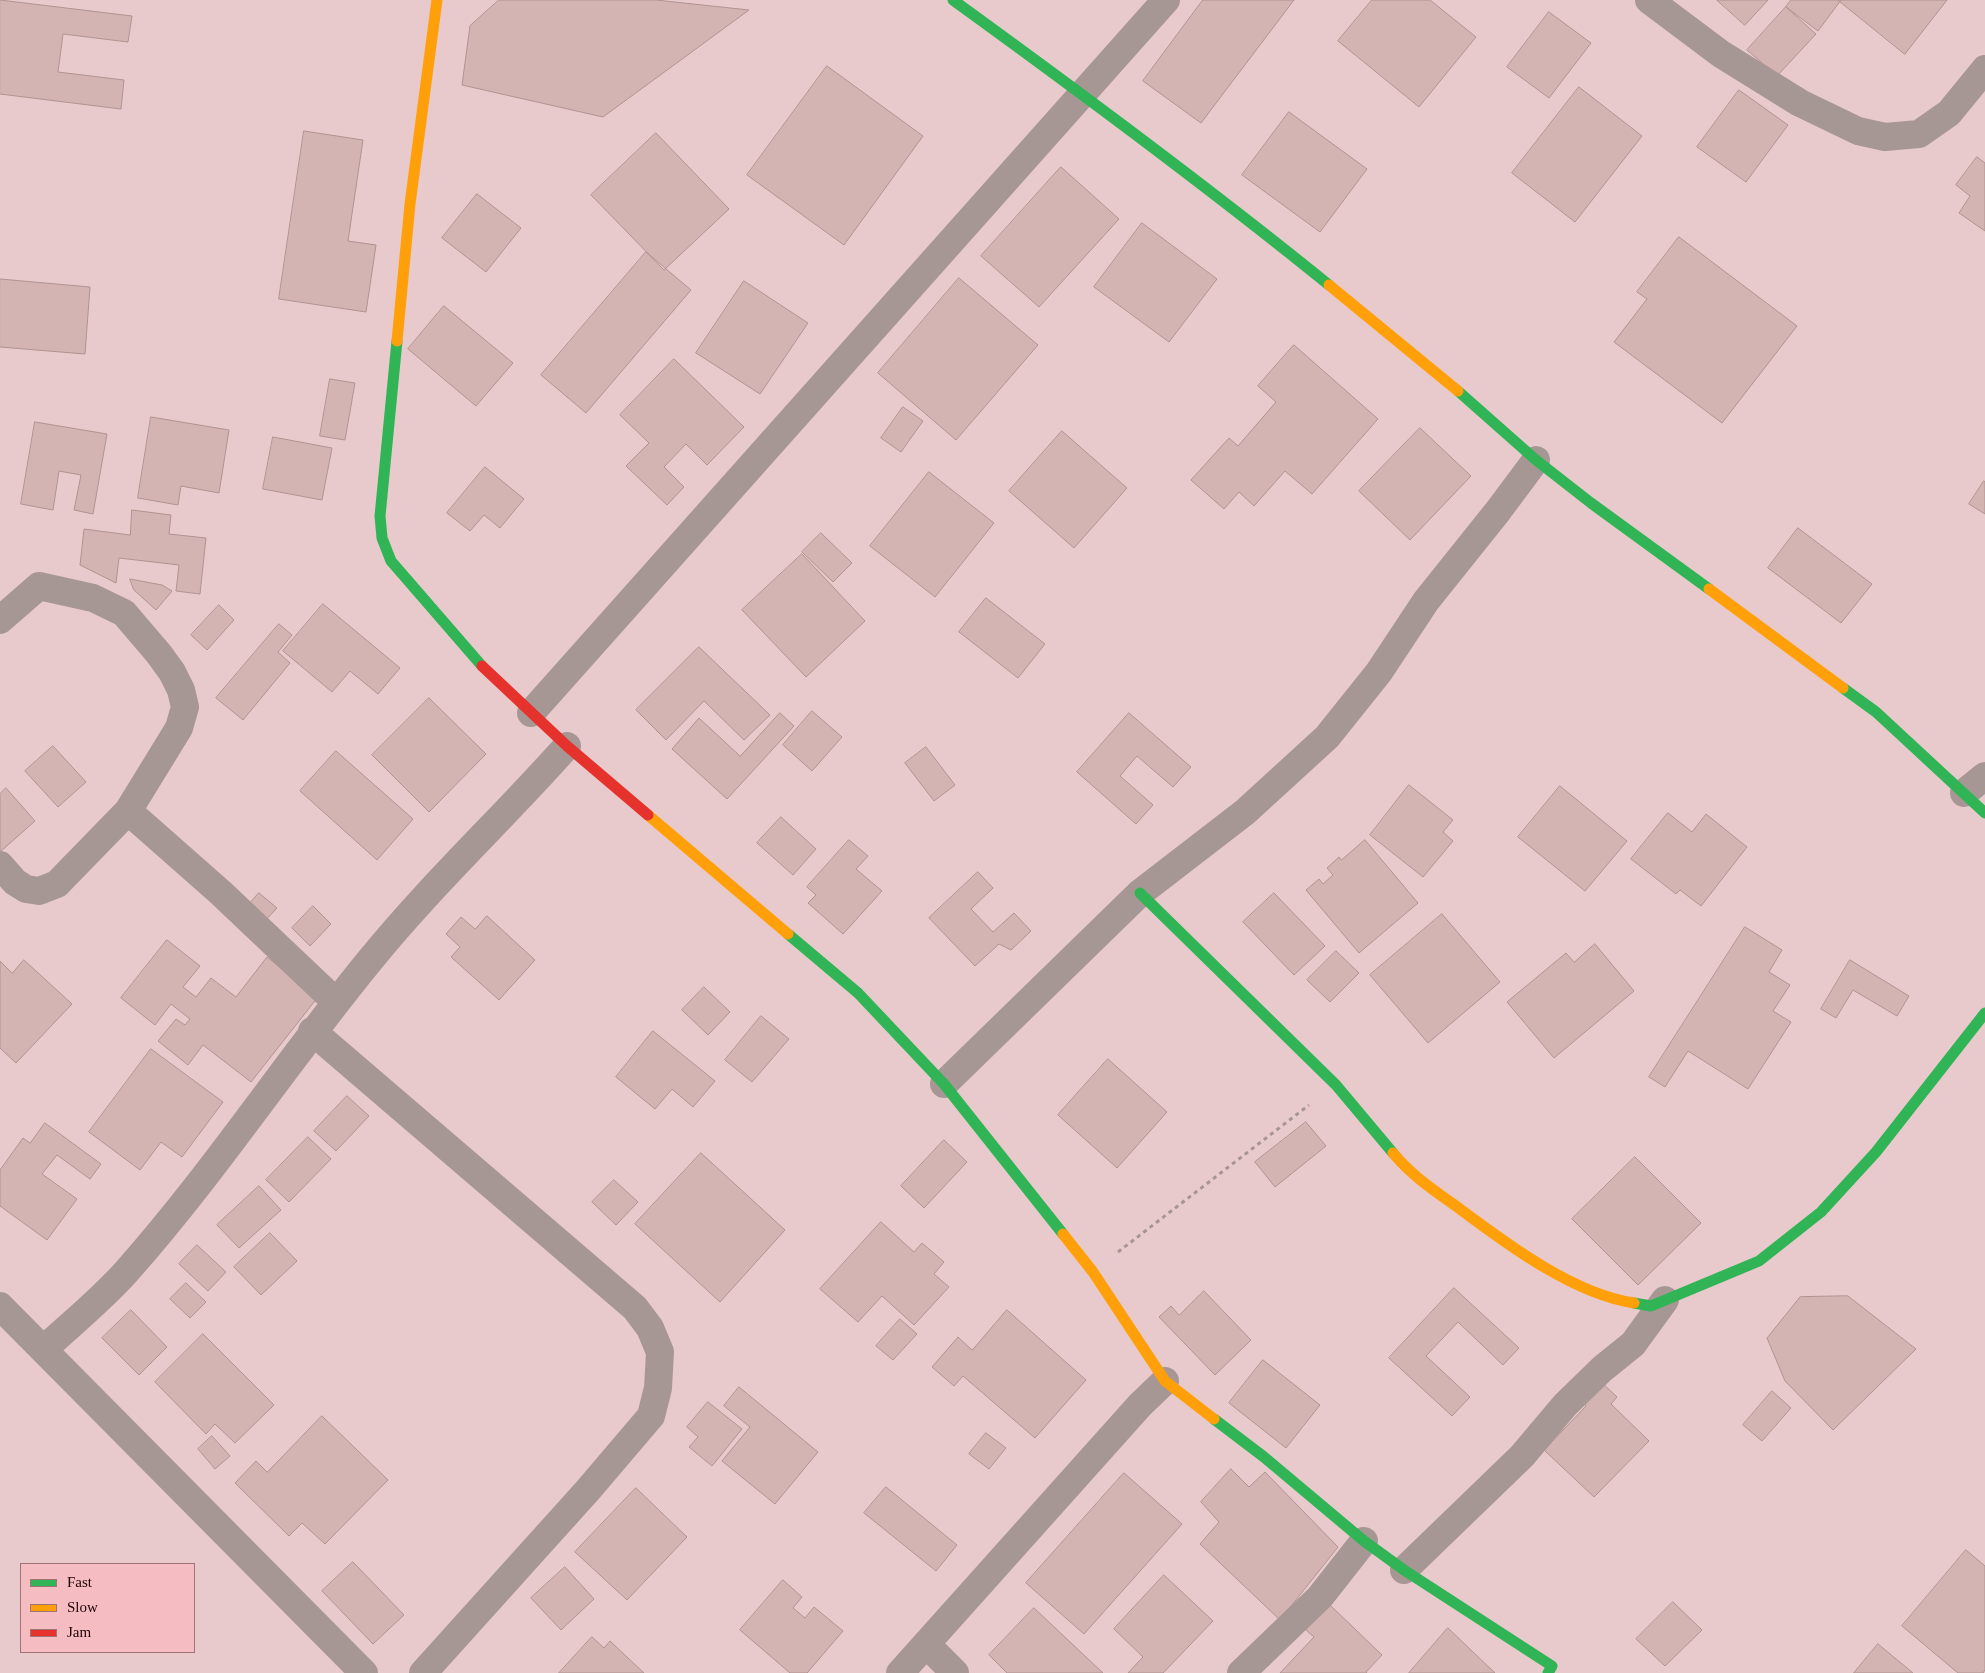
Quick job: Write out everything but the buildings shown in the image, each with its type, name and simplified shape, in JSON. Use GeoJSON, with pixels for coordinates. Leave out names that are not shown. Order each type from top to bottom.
{"type":"FeatureCollection","features":[{"type":"Feature","properties":{"kind":"street"},"geometry":{"type":"LineString","coordinates":[[437,0],[410,204],[380,516],[382,538],[391,561],[414,590],[481,665],[531,713],[567,746],[858,993],[944,1084],[1093,1272],[1165,1381],[1264,1457],[1364,1541],[1404,1570],[1552,1666],[1548,1673]]}},
{"type":"Feature","properties":{"kind":"street"},"geometry":{"type":"LineString","coordinates":[[953,0],[1083,94],[1268,236],[1484,412],[1536,460],[1591,503],[1876,712],[1985,813]]}},
{"type":"Feature","properties":{"kind":"street"},"geometry":{"type":"LineString","coordinates":[[531,713],[1166,0]]}},
{"type":"Feature","properties":{"kind":"street"},"geometry":{"type":"LineString","coordinates":[[1649,0],[1721,54],[1800,103],[1858,131],[1885,137],[1919,134],[1949,113],[1985,69]]}},
{"type":"Feature","properties":{"kind":"street"},"geometry":{"type":"LineString","coordinates":[[944,1084],[1140,893],[1245,812],[1327,737],[1379,672],[1426,601],[1536,460]]}},
{"type":"Feature","properties":{"kind":"street"},"geometry":{"type":"LineString","coordinates":[[0,620],[39,586],[93,598],[124,613],[160,654],[181,690],[185,708],[179,728],[128,811],[56,884],[39,891],[26,889],[15,882],[0,865]]}},
{"type":"Feature","properties":{"kind":"street"},"geometry":{"type":"LineString","coordinates":[[44,1349],[125,1273],[254,1112],[312,1031],[410,913],[567,746]]}},
{"type":"Feature","properties":{"kind":"street"},"geometry":{"type":"LineString","coordinates":[[1964,793],[1985,776]]}},
{"type":"Feature","properties":{"kind":"street"},"geometry":{"type":"LineString","coordinates":[[128,811],[221,893],[336,1002]]}},
{"type":"Feature","properties":{"kind":"street"},"geometry":{"type":"LineString","coordinates":[[1140,893],[1336,1085],[1409,1172],[1495,1236],[1553,1271],[1619,1301],[1650,1306],[1759,1261],[1821,1212],[1876,1152],[1985,1013]]}},
{"type":"Feature","properties":{"kind":"street"},"geometry":{"type":"LineString","coordinates":[[312,1031],[635,1308],[650,1328],[660,1352],[658,1388],[652,1416],[569,1512],[423,1673]]}},
{"type":"Feature","properties":{"kind":"street"},"geometry":{"type":"LineString","coordinates":[[1404,1570],[1522,1456],[1565,1404],[1602,1369],[1633,1344],[1665,1300]]}},
{"type":"Feature","properties":{"kind":"street"},"geometry":{"type":"LineString","coordinates":[[0,1306],[364,1673]]}},
{"type":"Feature","properties":{"kind":"street"},"geometry":{"type":"LineString","coordinates":[[900,1673],[1140,1405],[1165,1381]]}},
{"type":"Feature","properties":{"kind":"street"},"geometry":{"type":"LineString","coordinates":[[1241,1673],[1320,1597],[1364,1541]]}},
{"type":"Feature","properties":{"kind":"street"},"geometry":{"type":"LineString","coordinates":[[926,1644],[955,1673]]}},
{"type":"Feature","properties":{"kind":"path"},"geometry":{"type":"LineString","coordinates":[[1093,1272],[1336,1085]]}},
{"type":"Feature","properties":{"kind":"traffic: fast"},"geometry":{"type":"LineString","coordinates":[[953,0],[1143,140],[1329,285]]}},
{"type":"Feature","properties":{"kind":"traffic: fast"},"geometry":{"type":"LineString","coordinates":[[397,341],[380,516],[382,538],[391,561],[482,666]]}},
{"type":"Feature","properties":{"kind":"traffic: fast"},"geometry":{"type":"LineString","coordinates":[[1458,391],[1536,460],[1591,503],[1709,589]]}},
{"type":"Feature","properties":{"kind":"traffic: fast"},"geometry":{"type":"LineString","coordinates":[[1843,688],[1876,712],[1985,813]]}},
{"type":"Feature","properties":{"kind":"traffic: fast"},"geometry":{"type":"LineString","coordinates":[[1140,893],[1336,1085],[1393,1153]]}},
{"type":"Feature","properties":{"kind":"traffic: fast"},"geometry":{"type":"LineString","coordinates":[[788,934],[858,993],[944,1084],[1063,1234]]}},
{"type":"Feature","properties":{"kind":"traffic: fast"},"geometry":{"type":"LineString","coordinates":[[1634,1303],[1651,1306],[1759,1261],[1821,1212],[1876,1152],[1985,1013]]}},
{"type":"Feature","properties":{"kind":"traffic: fast"},"geometry":{"type":"LineString","coordinates":[[1214,1419],[1264,1457],[1364,1541],[1404,1570],[1552,1666],[1548,1673]]}},
{"type":"Feature","properties":{"kind":"traffic: slow"},"geometry":{"type":"LineString","coordinates":[[397,341],[410,204],[437,0]]}},
{"type":"Feature","properties":{"kind":"traffic: slow"},"geometry":{"type":"LineString","coordinates":[[1329,285],[1458,391]]}},
{"type":"Feature","properties":{"kind":"traffic: slow"},"geometry":{"type":"LineString","coordinates":[[1709,589],[1843,688]]}},
{"type":"Feature","properties":{"kind":"traffic: slow"},"geometry":{"type":"LineString","coordinates":[[648,815],[788,934]]}},
{"type":"Feature","properties":{"kind":"traffic: slow"},"geometry":{"type":"LineString","coordinates":[[1393,1153],[1416,1177],[1520,1252],[1565,1279],[1588,1290],[1634,1303]]}},
{"type":"Feature","properties":{"kind":"traffic: slow"},"geometry":{"type":"LineString","coordinates":[[1063,1234],[1093,1272],[1165,1381],[1214,1419]]}},
{"type":"Feature","properties":{"kind":"traffic: jam"},"geometry":{"type":"LineString","coordinates":[[482,666],[567,746],[648,815]]}}]}
